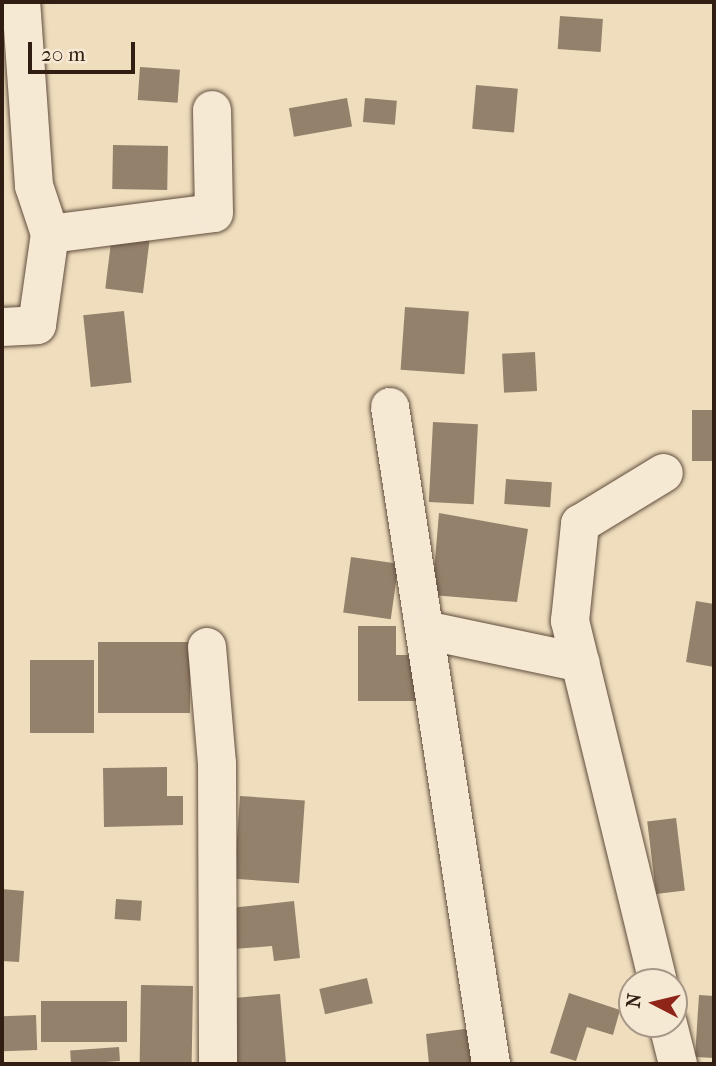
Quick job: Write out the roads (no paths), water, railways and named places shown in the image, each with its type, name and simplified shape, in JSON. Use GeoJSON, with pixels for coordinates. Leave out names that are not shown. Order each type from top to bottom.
{"type":"FeatureCollection","features":[{"type":"Feature","properties":{"kind":"street"},"geometry":{"type":"LineString","coordinates":[[2,327],[37,325],[50,234],[34,187],[21,2]]}},
{"type":"Feature","properties":{"kind":"street"},"geometry":{"type":"LineString","coordinates":[[50,234],[214,213],[212,110]]}},
{"type":"Feature","properties":{"kind":"street"},"geometry":{"type":"LineString","coordinates":[[390,407],[491,1064]]}},
{"type":"Feature","properties":{"kind":"street"},"geometry":{"type":"LineString","coordinates":[[655,968],[570,621],[580,524],[664,473]]}},
{"type":"Feature","properties":{"kind":"street"},"geometry":{"type":"LineString","coordinates":[[425,630],[581,663]]}},
{"type":"Feature","properties":{"kind":"street"},"geometry":{"type":"LineString","coordinates":[[207,647],[217,763],[218,1064]]}},
{"type":"Feature","properties":{"kind":"street"},"geometry":{"type":"LineString","coordinates":[[672,1038],[678,1064]]}}]}
